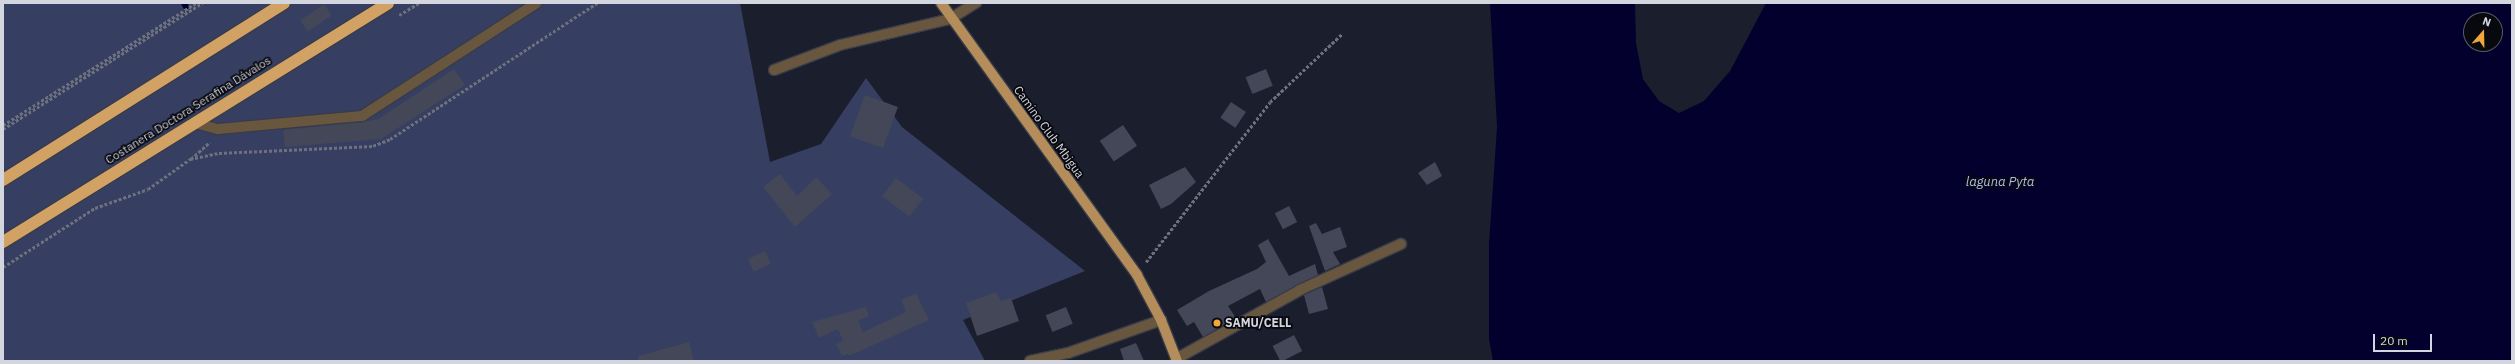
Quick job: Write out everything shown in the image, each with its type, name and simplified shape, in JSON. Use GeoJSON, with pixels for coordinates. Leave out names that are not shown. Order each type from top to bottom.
{"type":"FeatureCollection","features":[{"type":"Feature","properties":{"kind":"highway"},"geometry":{"type":"LineString","coordinates":[[3,180],[284,3]]}},
{"type":"Feature","properties":{"kind":"highway","name":"Costanera Doctora Serafina Dávalos"},"geometry":{"type":"LineString","coordinates":[[3,242],[388,3]]}},
{"type":"Feature","properties":{"kind":"main road","name":"Camino Club Mbigua"},"geometry":{"type":"LineString","coordinates":[[941,3],[950,19],[1137,275]]}},
{"type":"Feature","properties":{"kind":"main road"},"geometry":{"type":"LineString","coordinates":[[1137,275],[1161,320],[1177,360]]}},
{"type":"Feature","properties":{"kind":"street"},"geometry":{"type":"LineString","coordinates":[[195,123],[225,129],[362,116],[537,3]]}},
{"type":"Feature","properties":{"kind":"street"},"geometry":{"type":"LineString","coordinates":[[774,70],[840,45],[950,19],[976,3]]}},
{"type":"Feature","properties":{"kind":"street"},"geometry":{"type":"LineString","coordinates":[[1177,360],[1300,290],[1401,244]]}},
{"type":"Feature","properties":{"kind":"street"},"geometry":{"type":"LineString","coordinates":[[1030,361],[1068,353],[1161,320]]}},
{"type":"Feature","properties":{"kind":"path"},"geometry":{"type":"LineString","coordinates":[[3,125],[196,3]]}},
{"type":"Feature","properties":{"kind":"path"},"geometry":{"type":"LineString","coordinates":[[3,129],[202,3]]}},
{"type":"Feature","properties":{"kind":"path"},"geometry":{"type":"LineString","coordinates":[[392,20],[419,3]]}},
{"type":"Feature","properties":{"kind":"path"},"geometry":{"type":"LineString","coordinates":[[190,159],[219,153],[373,146],[390,138],[597,3]]}},
{"type":"Feature","properties":{"kind":"path"},"geometry":{"type":"LineString","coordinates":[[1137,275],[1270,102],[1342,34]]}},
{"type":"Feature","properties":{"kind":"path"},"geometry":{"type":"LineString","coordinates":[[3,267],[96,208],[148,189],[190,159],[225,129]]}},
{"type":"Feature","properties":{"kind":"shaded area"},"geometry":{"type":"Polygon","coordinates":[[[3,3],[740,3],[770,162],[821,144],[866,78],[902,127],[1085,271],[963,320],[985,361],[3,361],[3,3]]]}},
{"type":"Feature","properties":{"kind":"water","name":"laguna Pyta"},"geometry":{"type":"Polygon","coordinates":[[[1490,3],[1635,3],[1636,43],[1643,79],[1659,101],[1679,113],[1704,101],[1730,71],[1766,3],[2512,3],[2512,361],[1493,361],[1489,339],[1489,244],[1497,127],[1490,3]]]}},
{"type":"Feature","properties":{"kind":"building"},"geometry":{"type":"Polygon","coordinates":[[[324,4],[332,16],[308,32],[300,20],[324,4]]]}},
{"type":"Feature","properties":{"kind":"building"},"geometry":{"type":"Polygon","coordinates":[[[454,69],[465,85],[381,139],[285,147],[283,130],[363,122],[378,119],[454,69]]]}},
{"type":"Feature","properties":{"kind":"building"},"geometry":{"type":"Polygon","coordinates":[[[1266,69],[1273,86],[1252,94],[1246,77],[1266,69]]]}},
{"type":"Feature","properties":{"kind":"building"},"geometry":{"type":"Polygon","coordinates":[[[865,95],[898,107],[883,148],[850,136],[865,95]]]}},
{"type":"Feature","properties":{"kind":"building"},"geometry":{"type":"Polygon","coordinates":[[[1231,102],[1246,112],[1235,128],[1220,118],[1231,102]]]}},
{"type":"Feature","properties":{"kind":"building"},"geometry":{"type":"Polygon","coordinates":[[[1123,125],[1137,146],[1114,161],[1100,141],[1123,125]]]}},
{"type":"Feature","properties":{"kind":"building"},"geometry":{"type":"Polygon","coordinates":[[[1435,162],[1442,176],[1427,185],[1418,173],[1435,162]]]}},
{"type":"Feature","properties":{"kind":"building"},"geometry":{"type":"Polygon","coordinates":[[[1185,167],[1196,182],[1171,204],[1161,209],[1149,185],[1185,167]]]}},
{"type":"Feature","properties":{"kind":"building"},"geometry":{"type":"Polygon","coordinates":[[[780,174],[797,196],[816,177],[832,194],[795,227],[763,187],[780,174]]]}},
{"type":"Feature","properties":{"kind":"building"},"geometry":{"type":"Polygon","coordinates":[[[896,178],[923,198],[909,217],[882,196],[896,178]]]}},
{"type":"Feature","properties":{"kind":"building"},"geometry":{"type":"Polygon","coordinates":[[[1289,206],[1297,222],[1283,229],[1275,213],[1289,206]]]}},
{"type":"Feature","properties":{"kind":"building"},"geometry":{"type":"Polygon","coordinates":[[[1316,223],[1322,234],[1340,227],[1347,247],[1333,252],[1340,264],[1325,271],[1309,226],[1316,223]]]}},
{"type":"Feature","properties":{"kind":"building"},"geometry":{"type":"Polygon","coordinates":[[[1268,239],[1289,276],[1315,264],[1318,275],[1266,302],[1260,289],[1275,281],[1228,306],[1236,318],[1203,337],[1194,322],[1187,326],[1177,310],[1209,291],[1257,269],[1266,262],[1258,245],[1268,239]]]}},
{"type":"Feature","properties":{"kind":"building"},"geometry":{"type":"Polygon","coordinates":[[[765,251],[771,264],[754,272],[748,259],[765,251]]]}},
{"type":"Feature","properties":{"kind":"building"},"geometry":{"type":"Polygon","coordinates":[[[1322,287],[1328,309],[1309,314],[1304,295],[1322,287]]]}},
{"type":"Feature","properties":{"kind":"building"},"geometry":{"type":"Polygon","coordinates":[[[996,292],[1001,301],[1011,298],[1019,321],[977,336],[966,303],[996,292]]]}},
{"type":"Feature","properties":{"kind":"building"},"geometry":{"type":"Polygon","coordinates":[[[916,293],[929,320],[849,356],[848,354],[842,356],[836,344],[843,341],[838,329],[819,338],[812,322],[866,307],[869,316],[858,321],[863,332],[906,312],[901,300],[916,293]]]}},
{"type":"Feature","properties":{"kind":"building"},"geometry":{"type":"Polygon","coordinates":[[[1066,307],[1073,324],[1052,332],[1046,315],[1066,307]]]}},
{"type":"Feature","properties":{"kind":"building"},"geometry":{"type":"Polygon","coordinates":[[[1294,335],[1302,351],[1280,361],[1273,346],[1294,335]]]}},
{"type":"Feature","properties":{"kind":"building"},"geometry":{"type":"Polygon","coordinates":[[[689,342],[694,361],[638,361],[638,356],[689,342]]]}},
{"type":"Feature","properties":{"kind":"building"},"geometry":{"type":"Polygon","coordinates":[[[1136,343],[1144,361],[1124,361],[1120,349],[1136,343]]]}},
{"type":"Feature","properties":{"kind":"waterway"},"geometry":{"type":"LineString","coordinates":[[184,3],[186,7]]}},
{"type":"Feature","properties":{"kind":"place","name":"SAMU/CELL"},"geometry":{"type":"Point","coordinates":[1217,323]}}]}
